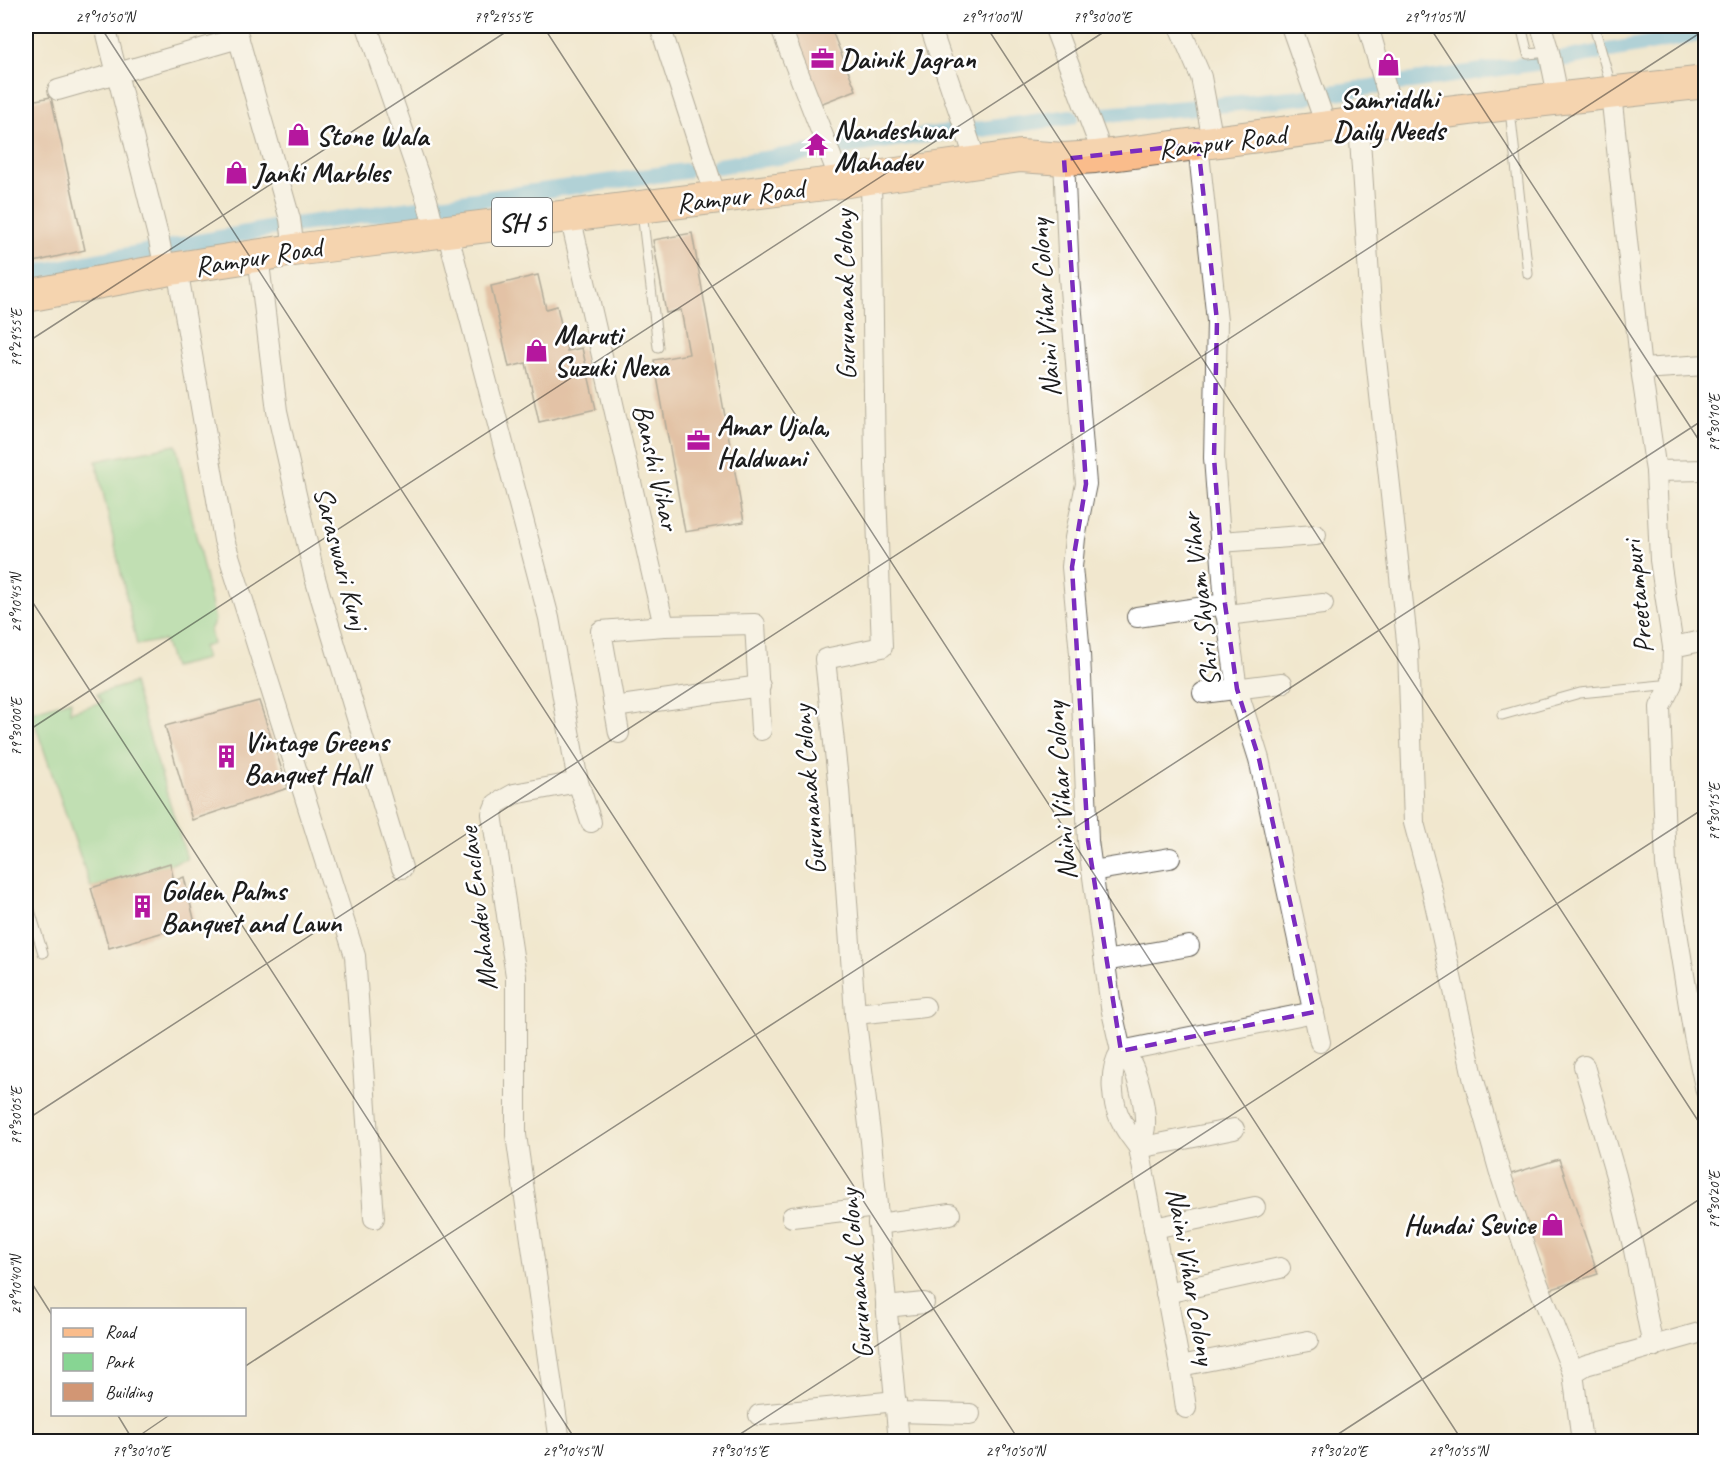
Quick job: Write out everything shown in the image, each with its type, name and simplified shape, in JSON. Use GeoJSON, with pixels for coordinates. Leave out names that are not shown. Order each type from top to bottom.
{"type":"FeatureCollection","features":[{"type":"Feature","properties":{"kind":"main road"},"geometry":{"type":"LineString","coordinates":[[1020,156],[1096,139],[1204,135],[1321,111],[1388,91],[1552,67],[1606,69],[1706,63]]}},
{"type":"Feature","properties":{"kind":"main road","name":"Rampur Road"},"geometry":{"type":"LineString","coordinates":[[26,296],[166,259],[258,255],[292,233],[436,219],[570,216],[716,197],[843,165],[976,161],[1020,156],[1064,159],[1204,135],[1359,124],[1509,104],[1606,69],[1706,82]]}},
{"type":"Feature","properties":{"kind":"street"},"geometry":{"type":"LineString","coordinates":[[105,26],[166,259],[224,540],[355,956],[374,1218]]}},
{"type":"Feature","properties":{"kind":"street"},"geometry":{"type":"LineString","coordinates":[[367,26],[436,219],[549,618],[578,782],[591,822]]}},
{"type":"Feature","properties":{"kind":"street"},"geometry":{"type":"LineString","coordinates":[[660,26],[716,197]]}},
{"type":"Feature","properties":{"kind":"street"},"geometry":{"type":"LineString","coordinates":[[780,26],[843,165]]}},
{"type":"Feature","properties":{"kind":"street"},"geometry":{"type":"LineString","coordinates":[[930,26],[976,161]]}},
{"type":"Feature","properties":{"kind":"street"},"geometry":{"type":"LineString","coordinates":[[1054,26],[1096,139]]}},
{"type":"Feature","properties":{"kind":"street","name":"Shri Shyam Vihar"},"geometry":{"type":"LineString","coordinates":[[1179,26],[1201,78],[1217,321],[1214,458],[1226,609],[1237,689],[1259,759],[1320,1042]]}},
{"type":"Feature","properties":{"kind":"street"},"geometry":{"type":"LineString","coordinates":[[1291,26],[1321,111]]}},
{"type":"Feature","properties":{"kind":"street"},"geometry":{"type":"LineString","coordinates":[[1368,26],[1388,91]]}},
{"type":"Feature","properties":{"kind":"street"},"geometry":{"type":"LineString","coordinates":[[1541,26],[1552,67]]}},
{"type":"Feature","properties":{"kind":"street"},"geometry":{"type":"LineString","coordinates":[[58,90],[118,73],[237,32],[292,233]]}},
{"type":"Feature","properties":{"kind":"street","name":"Preetampuri"},"geometry":{"type":"LineString","coordinates":[[1606,69],[1641,369],[1656,471],[1660,560],[1673,647],[1672,684],[1660,707],[1666,865],[1694,1036],[1706,1091]]}},
{"type":"Feature","properties":{"kind":"street"},"geometry":{"type":"LineString","coordinates":[[1359,124],[1372,322],[1408,650],[1414,823],[1432,890],[1473,1077],[1528,1260],[1573,1373],[1582,1442]]}},
{"type":"Feature","properties":{"kind":"street","name":"Naini Vihar Colony"},"geometry":{"type":"LineString","coordinates":[[1064,159],[1069,277],[1086,484],[1075,538],[1072,567],[1080,654],[1088,841],[1111,1007],[1121,1051],[1134,1066],[1138,1079],[1146,1123],[1139,1148],[1186,1408]]}},
{"type":"Feature","properties":{"kind":"street","name":"Gurunanak Colony"},"geometry":{"type":"LineString","coordinates":[[843,165],[875,465],[882,647],[825,660],[839,789],[855,1014],[871,1141],[899,1442]]}},
{"type":"Feature","properties":{"kind":"street","name":"Banshi Vihar"},"geometry":{"type":"LineString","coordinates":[[570,216],[664,626]]}},
{"type":"Feature","properties":{"kind":"street","name":"Saraswari Kunj"},"geometry":{"type":"LineString","coordinates":[[258,255],[277,411],[315,578],[402,868]]}},
{"type":"Feature","properties":{"kind":"street"},"geometry":{"type":"LineString","coordinates":[[1641,369],[1706,365]]}},
{"type":"Feature","properties":{"kind":"street"},"geometry":{"type":"LineString","coordinates":[[1656,471],[1706,470]]}},
{"type":"Feature","properties":{"kind":"street"},"geometry":{"type":"LineString","coordinates":[[1220,542],[1316,535]]}},
{"type":"Feature","properties":{"kind":"street"},"geometry":{"type":"LineString","coordinates":[[1137,617],[1323,604]]}},
{"type":"Feature","properties":{"kind":"street"},"geometry":{"type":"LineString","coordinates":[[619,733],[601,631],[664,626],[755,624],[761,730]]}},
{"type":"Feature","properties":{"kind":"street"},"geometry":{"type":"LineString","coordinates":[[1673,647],[1706,640]]}},
{"type":"Feature","properties":{"kind":"street"},"geometry":{"type":"LineString","coordinates":[[1203,693],[1282,683]]}},
{"type":"Feature","properties":{"kind":"street"},"geometry":{"type":"LineString","coordinates":[[614,707],[760,686]]}},
{"type":"Feature","properties":{"kind":"street","name":"Mahadev Enclave"},"geometry":{"type":"LineString","coordinates":[[560,1442],[516,1135],[516,976],[492,813],[496,804],[514,794],[578,782]]}},
{"type":"Feature","properties":{"kind":"street"},"geometry":{"type":"LineString","coordinates":[[1092,871],[1170,858]]}},
{"type":"Feature","properties":{"kind":"street"},"geometry":{"type":"LineString","coordinates":[[1105,961],[1189,946]]}},
{"type":"Feature","properties":{"kind":"street"},"geometry":{"type":"LineString","coordinates":[[855,1014],[925,1007]]}},
{"type":"Feature","properties":{"kind":"street"},"geometry":{"type":"LineString","coordinates":[[1234,1129],[1139,1148],[1123,1125],[1114,1100],[1113,1069],[1121,1051],[1314,1012]]}},
{"type":"Feature","properties":{"kind":"street"},"geometry":{"type":"LineString","coordinates":[[1584,1066],[1616,1176],[1634,1250],[1653,1347]]}},
{"type":"Feature","properties":{"kind":"street"},"geometry":{"type":"LineString","coordinates":[[1154,1228],[1255,1207]]}},
{"type":"Feature","properties":{"kind":"street"},"geometry":{"type":"LineString","coordinates":[[792,1217],[950,1214]]}},
{"type":"Feature","properties":{"kind":"street"},"geometry":{"type":"LineString","coordinates":[[1166,1293],[1280,1268]]}},
{"type":"Feature","properties":{"kind":"street"},"geometry":{"type":"LineString","coordinates":[[886,1307],[924,1303]]}},
{"type":"Feature","properties":{"kind":"street"},"geometry":{"type":"LineString","coordinates":[[1573,1373],[1586,1365],[1706,1331]]}},
{"type":"Feature","properties":{"kind":"street"},"geometry":{"type":"LineString","coordinates":[[1180,1366],[1308,1341]]}},
{"type":"Feature","properties":{"kind":"street"},"geometry":{"type":"LineString","coordinates":[[759,1415],[896,1407],[970,1414]]}},
{"type":"Feature","properties":{"kind":"lane"},"geometry":{"type":"LineString","coordinates":[[1521,26],[1528,54],[1552,67]]}},
{"type":"Feature","properties":{"kind":"lane"},"geometry":{"type":"LineString","coordinates":[[1594,26],[1606,69]]}},
{"type":"Feature","properties":{"kind":"lane"},"geometry":{"type":"LineString","coordinates":[[1509,104],[1528,274]]}},
{"type":"Feature","properties":{"kind":"lane"},"geometry":{"type":"LineString","coordinates":[[641,207],[658,347]]}},
{"type":"Feature","properties":{"kind":"lane"},"geometry":{"type":"LineString","coordinates":[[1502,715],[1580,693],[1672,684]]}},
{"type":"Feature","properties":{"kind":"lane"},"geometry":{"type":"LineString","coordinates":[[26,897],[43,953]]}},
{"type":"Feature","properties":{"kind":"highlighted area"},"geometry":{"type":"Polygon","coordinates":[[[1198,144],[1217,321],[1214,458],[1225,604],[1237,689],[1259,759],[1314,1012],[1121,1051],[1088,841],[1072,567],[1086,484],[1064,159],[1198,144]]]}},
{"type":"Feature","properties":{"kind":"green space"},"geometry":{"type":"Polygon","coordinates":[[[176,445],[215,620],[210,630],[213,644],[203,647],[206,659],[173,667],[164,640],[137,645],[96,461],[176,445]]]}},
{"type":"Feature","properties":{"kind":"green space"},"geometry":{"type":"Polygon","coordinates":[[[133,683],[187,859],[91,888],[31,712],[71,700],[70,712],[102,702],[97,694],[133,683]]]}},
{"type":"Feature","properties":{"kind":"building","name":"Dainik Jagran"},"geometry":{"type":"Polygon","coordinates":[[[789,26],[830,26],[856,90],[820,104],[789,26]]]}},
{"type":"Feature","properties":{"kind":"building"},"geometry":{"type":"Polygon","coordinates":[[[51,97],[85,250],[30,263],[26,244],[26,102],[51,97]]]}},
{"type":"Feature","properties":{"kind":"building","name":"Amar Ujala, Haldwani"},"geometry":{"type":"Polygon","coordinates":[[[692,233],[744,522],[685,532],[654,360],[689,354],[681,310],[666,313],[653,240],[692,233]]]}},
{"type":"Feature","properties":{"kind":"building","name":"Maruti Suzuki Nexa"},"geometry":{"type":"Polygon","coordinates":[[[538,275],[546,309],[557,306],[567,351],[582,348],[596,409],[539,422],[526,363],[509,367],[491,286],[538,275]]]}},
{"type":"Feature","properties":{"kind":"building","name":"Vintage Greens Banquet Hall"},"geometry":{"type":"Polygon","coordinates":[[[259,701],[288,788],[192,820],[165,726],[259,701]]]}},
{"type":"Feature","properties":{"kind":"building","name":"Golden Palms Banquet and Lawn"},"geometry":{"type":"Polygon","coordinates":[[[170,863],[174,881],[184,877],[195,923],[109,948],[91,888],[170,863]]]}},
{"type":"Feature","properties":{"kind":"building","name":"Hundai Sevice"},"geometry":{"type":"Polygon","coordinates":[[[1559,1159],[1598,1274],[1549,1290],[1508,1175],[1559,1159]]]}},
{"type":"Feature","properties":{"kind":"waterway"},"geometry":{"type":"LineString","coordinates":[[1323,94],[1557,60],[1706,33]]}},
{"type":"Feature","properties":{"kind":"waterway"},"geometry":{"type":"LineString","coordinates":[[1218,105],[1311,96]]}},
{"type":"Feature","properties":{"kind":"waterway"},"geometry":{"type":"LineString","coordinates":[[1091,116],[1198,107]]}},
{"type":"Feature","properties":{"kind":"waterway"},"geometry":{"type":"LineString","coordinates":[[975,130],[1071,117]]}},
{"type":"Feature","properties":{"kind":"waterway"},"geometry":{"type":"LineString","coordinates":[[718,166],[959,131]]}},
{"type":"Feature","properties":{"kind":"waterway"},"geometry":{"type":"LineString","coordinates":[[26,274],[272,228],[685,171]]}},
{"type":"Feature","properties":{"kind":"place","name":"Dainik Jagran"},"geometry":{"type":"Point","coordinates":[822,58]}},
{"type":"Feature","properties":{"kind":"place","name":"Samriddhi Daily Needs"},"geometry":{"type":"Point","coordinates":[1389,65]}},
{"type":"Feature","properties":{"kind":"place","name":"Stone Wala"},"geometry":{"type":"Point","coordinates":[298,135]}},
{"type":"Feature","properties":{"kind":"place","name":"Nandeshwar Mahadev"},"geometry":{"type":"Point","coordinates":[816,145]}},
{"type":"Feature","properties":{"kind":"place","name":"Janki Marbles"},"geometry":{"type":"Point","coordinates":[236,172]}},
{"type":"Feature","properties":{"kind":"place","name":"Maruti Suzuki Nexa"},"geometry":{"type":"Point","coordinates":[536,350]}},
{"type":"Feature","properties":{"kind":"place","name":"Amar Ujala, Haldwani"},"geometry":{"type":"Point","coordinates":[699,441]}},
{"type":"Feature","properties":{"kind":"place","name":"Vintage Greens Banquet Hall"},"geometry":{"type":"Point","coordinates":[226,757]}},
{"type":"Feature","properties":{"kind":"place","name":"Golden Palms Banquet and Lawn"},"geometry":{"type":"Point","coordinates":[143,906]}},
{"type":"Feature","properties":{"kind":"place","name":"Hundai Sevice"},"geometry":{"type":"Point","coordinates":[1553,1224]}}]}
